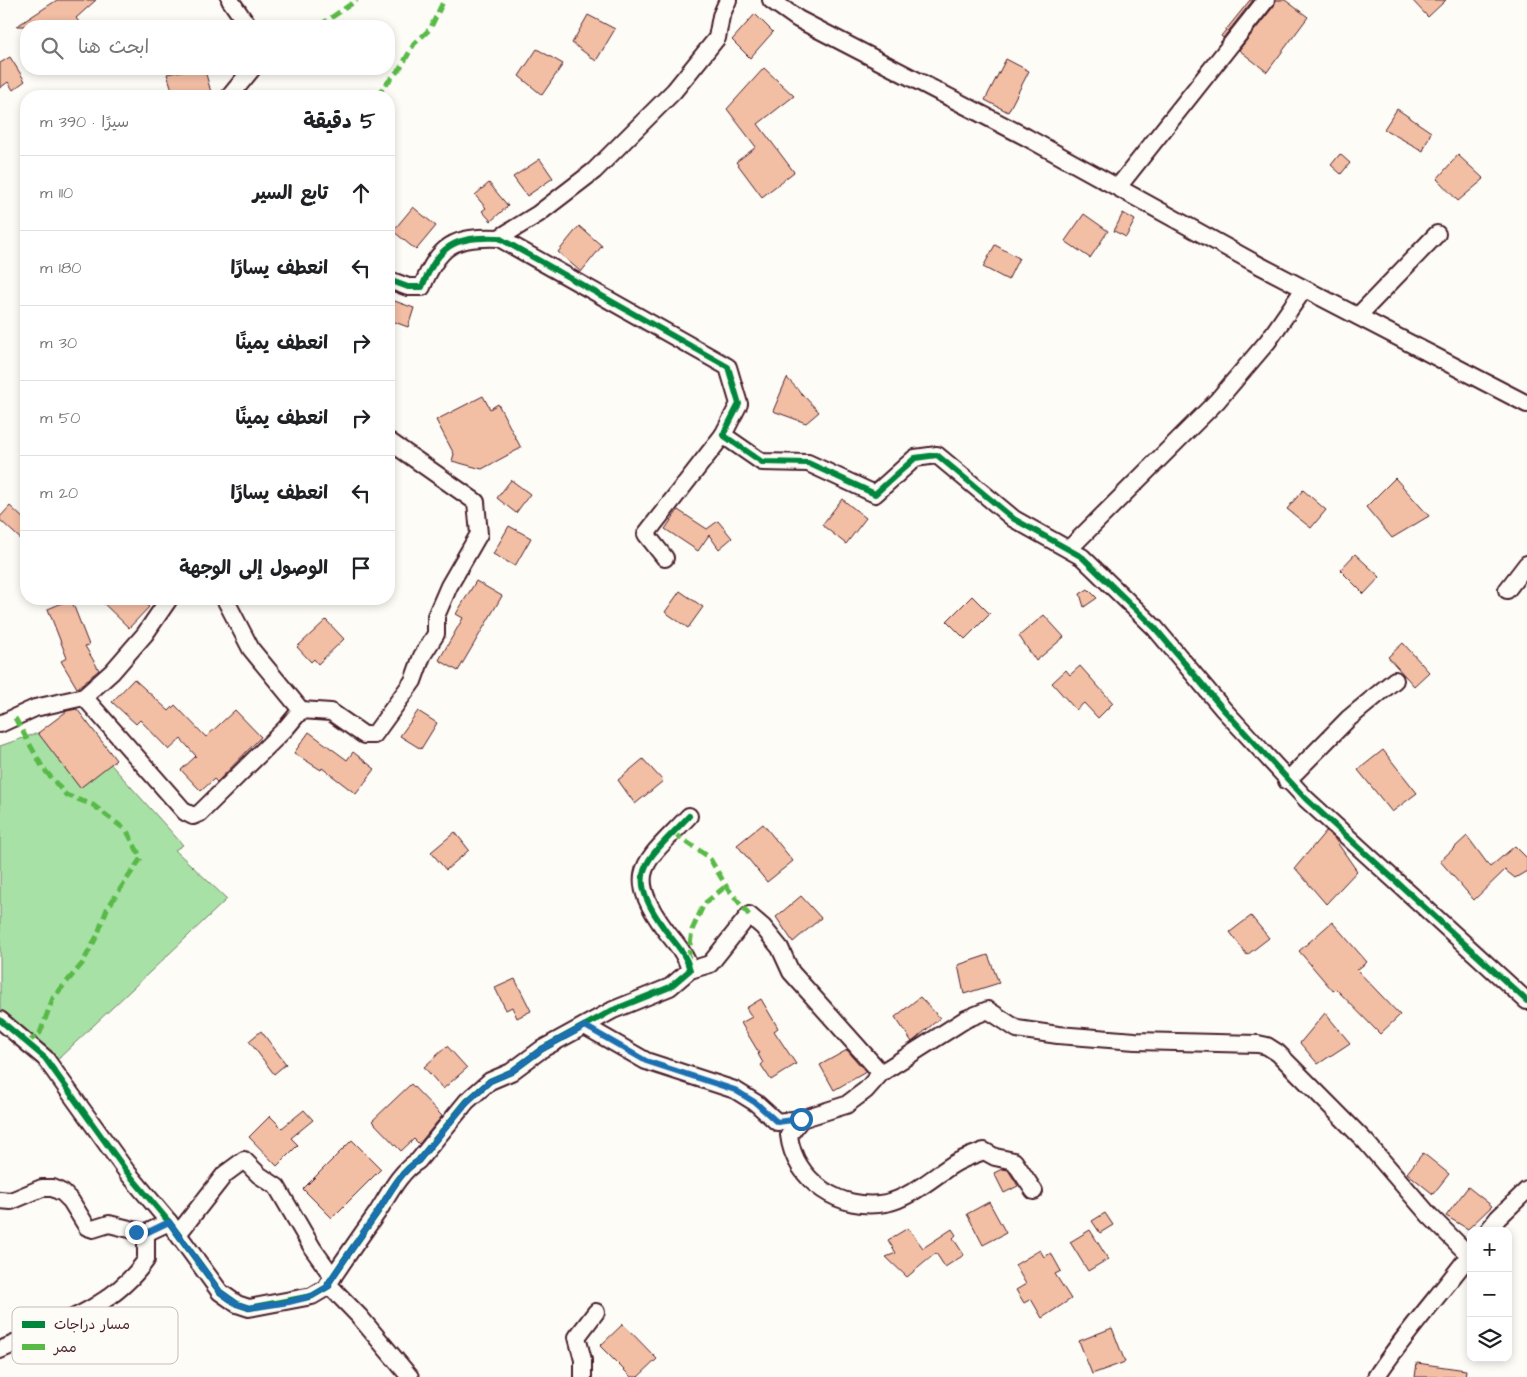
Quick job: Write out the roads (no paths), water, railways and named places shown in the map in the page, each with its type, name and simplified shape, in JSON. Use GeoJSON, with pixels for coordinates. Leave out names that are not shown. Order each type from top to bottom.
{"type":"FeatureCollection","features":[{"type":"Feature","properties":{"kind":"street"},"geometry":{"type":"LineString","coordinates":[[230,0],[244,20]]}},
{"type":"Feature","properties":{"kind":"street"},"geometry":{"type":"LineString","coordinates":[[499,238],[538,214],[594,171],[674,91],[717,38],[721,16],[728,0]]}},
{"type":"Feature","properties":{"kind":"street"},"geometry":{"type":"LineString","coordinates":[[771,0],[798,18],[1026,136],[1304,289],[1527,404]]}},
{"type":"Feature","properties":{"kind":"street"},"geometry":{"type":"LineString","coordinates":[[1118,187],[1266,0]]}},
{"type":"Feature","properties":{"kind":"street"},"geometry":{"type":"LineString","coordinates":[[235,90],[247,75]]}},
{"type":"Feature","properties":{"kind":"street"},"geometry":{"type":"LineString","coordinates":[[1358,316],[1437,234]]}},
{"type":"Feature","properties":{"kind":"street"},"geometry":{"type":"LineString","coordinates":[[395,282],[408,286],[422,287],[431,264],[453,243],[473,236],[499,238],[728,367],[739,404],[723,435],[646,534],[665,558]]}},
{"type":"Feature","properties":{"kind":"street"},"geometry":{"type":"LineString","coordinates":[[1069,550],[1217,401],[1268,341],[1304,289]]}},
{"type":"Feature","properties":{"kind":"street"},"geometry":{"type":"LineString","coordinates":[[723,435],[762,462],[808,463],[875,494],[914,458],[937,456],[1014,519],[1082,556],[1155,628],[1288,781],[1470,951],[1527,1001]]}},
{"type":"Feature","properties":{"kind":"street"},"geometry":{"type":"LineString","coordinates":[[228,605],[251,649],[301,710],[331,712],[364,736],[374,736],[412,681],[422,656],[436,634],[436,616],[449,586],[479,534],[476,502],[395,445]]}},
{"type":"Feature","properties":{"kind":"street"},"geometry":{"type":"LineString","coordinates":[[1507,590],[1527,564]]}},
{"type":"Feature","properties":{"kind":"street"},"geometry":{"type":"LineString","coordinates":[[0,724],[35,708],[84,697],[118,665],[145,634],[165,605]]}},
{"type":"Feature","properties":{"kind":"street"},"geometry":{"type":"LineString","coordinates":[[1288,781],[1348,719],[1395,680]]}},
{"type":"Feature","properties":{"kind":"street"},"geometry":{"type":"LineString","coordinates":[[84,697],[185,812],[193,816],[200,813],[286,728],[301,710]]}},
{"type":"Feature","properties":{"kind":"street"},"geometry":{"type":"LineString","coordinates":[[689,816],[648,860],[641,878],[648,902],[685,956],[690,970]]}},
{"type":"Feature","properties":{"kind":"street"},"geometry":{"type":"LineString","coordinates":[[0,1020],[45,1058],[128,1172],[173,1228],[220,1292],[237,1304],[249,1308],[312,1296],[329,1286],[330,1281],[397,1182],[418,1161],[467,1102],[490,1081],[511,1072],[542,1049],[614,1010],[670,988],[690,970],[710,964],[749,915],[780,948],[791,972],[881,1073]]}},
{"type":"Feature","properties":{"kind":"street"},"geometry":{"type":"LineString","coordinates":[[585,1026],[646,1061],[735,1090],[756,1103],[777,1122],[801,1119],[846,1105],[866,1090],[881,1073],[966,1019],[988,1010],[1017,1029],[1058,1035],[1135,1042],[1258,1044],[1267,1046],[1278,1053],[1366,1142],[1429,1215],[1467,1251]]}},
{"type":"Feature","properties":{"kind":"street"},"geometry":{"type":"LineString","coordinates":[[801,1119],[789,1135],[790,1149],[811,1182],[838,1199],[886,1203],[924,1184],[954,1163],[984,1151],[995,1157],[1014,1161],[1034,1191]]}},
{"type":"Feature","properties":{"kind":"street"},"geometry":{"type":"LineString","coordinates":[[0,1200],[11,1201],[42,1188],[53,1188],[63,1193],[71,1201],[87,1227],[93,1229],[109,1224],[146,1233],[173,1228],[225,1174],[244,1160],[259,1175],[277,1187],[330,1281],[410,1377]]}},
{"type":"Feature","properties":{"kind":"street"},"geometry":{"type":"LineString","coordinates":[[1491,1227],[1527,1191]]}},
{"type":"Feature","properties":{"kind":"street"},"geometry":{"type":"LineString","coordinates":[[94,1307],[118,1292],[146,1260],[146,1233]]}},
{"type":"Feature","properties":{"kind":"street"},"geometry":{"type":"LineString","coordinates":[[1376,1377],[1391,1354],[1426,1313],[1467,1258]]}},
{"type":"Feature","properties":{"kind":"street"},"geometry":{"type":"LineString","coordinates":[[583,1377],[584,1360],[577,1337],[596,1312]]}},
{"type":"Feature","properties":{"kind":"street"},"geometry":{"type":"LineString","coordinates":[[0,1350],[12,1345]]}}]}
